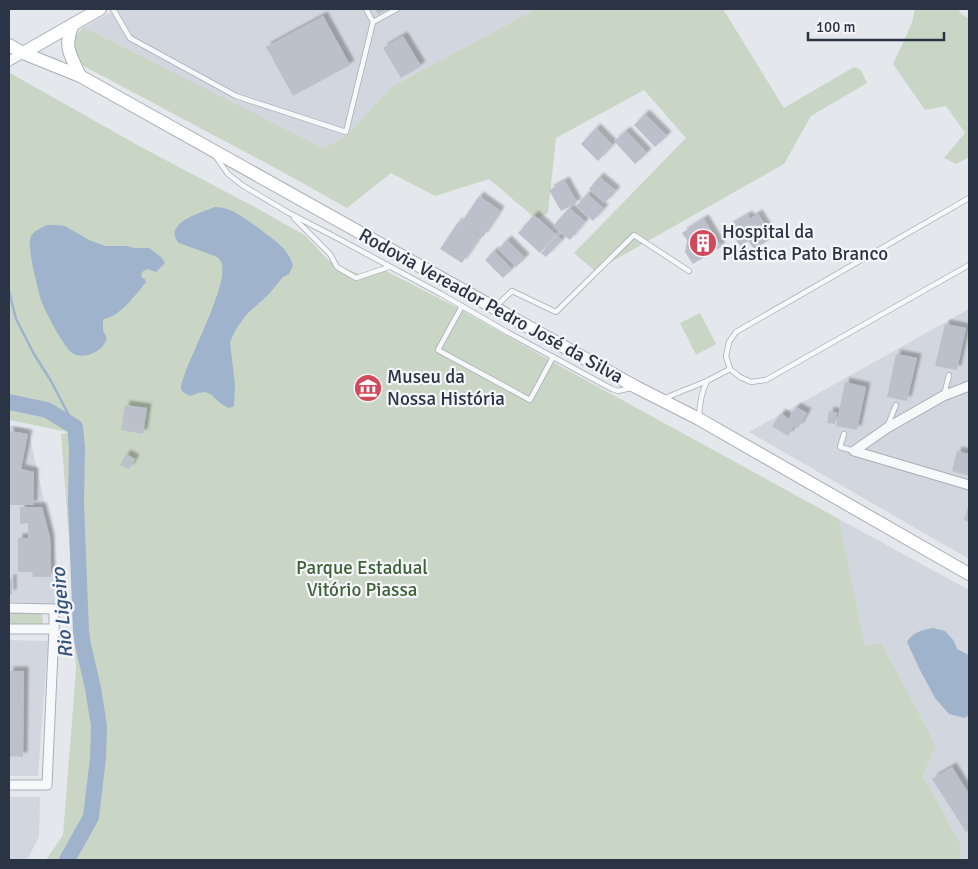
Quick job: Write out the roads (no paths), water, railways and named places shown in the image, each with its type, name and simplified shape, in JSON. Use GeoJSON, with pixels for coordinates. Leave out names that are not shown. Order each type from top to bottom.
{"type":"FeatureCollection","features":[{"type":"Feature","properties":{"kind":"main road"},"geometry":{"type":"LineString","coordinates":[[23,53],[100,9]]}},
{"type":"Feature","properties":{"kind":"main road"},"geometry":{"type":"LineString","coordinates":[[73,24],[67,44],[80,76]]}},
{"type":"Feature","properties":{"kind":"main road","name":"Rodovia Vereador Pedro José da Silva"},"geometry":{"type":"LineString","coordinates":[[9,45],[23,53],[80,76],[636,387],[699,419],[969,574]]}},
{"type":"Feature","properties":{"kind":"street"},"geometry":{"type":"LineString","coordinates":[[9,61],[23,53]]}},
{"type":"Feature","properties":{"kind":"street"},"geometry":{"type":"LineString","coordinates":[[854,451],[887,428],[943,396],[969,386]]}},
{"type":"Feature","properties":{"kind":"street"},"geometry":{"type":"LineString","coordinates":[[854,451],[969,485]]}},
{"type":"Feature","properties":{"kind":"street"},"geometry":{"type":"LineString","coordinates":[[9,608],[54,609],[46,785],[9,785]]}},
{"type":"Feature","properties":{"kind":"street"},"geometry":{"type":"LineString","coordinates":[[9,629],[54,629]]}},
{"type":"Feature","properties":{"kind":"lane"},"geometry":{"type":"LineString","coordinates":[[113,9],[130,38],[236,96],[346,132],[373,22],[366,9]]}},
{"type":"Feature","properties":{"kind":"lane"},"geometry":{"type":"LineString","coordinates":[[373,22],[397,9]]}},
{"type":"Feature","properties":{"kind":"lane"},"geometry":{"type":"LineString","coordinates":[[209,148],[228,174],[242,185],[289,213],[612,389],[636,387]]}},
{"type":"Feature","properties":{"kind":"lane"},"geometry":{"type":"LineString","coordinates":[[969,198],[736,332],[729,342],[726,356],[730,369],[740,377],[751,382],[766,380],[969,265]]}},
{"type":"Feature","properties":{"kind":"lane"},"geometry":{"type":"LineString","coordinates":[[289,213],[330,254],[336,267],[356,278],[389,267]]}},
{"type":"Feature","properties":{"kind":"lane"},"geometry":{"type":"LineString","coordinates":[[494,308],[512,291],[556,312],[634,235],[689,272]]}},
{"type":"Feature","properties":{"kind":"lane"},"geometry":{"type":"LineString","coordinates":[[462,306],[438,350],[530,400],[553,357]]}},
{"type":"Feature","properties":{"kind":"lane"},"geometry":{"type":"LineString","coordinates":[[661,400],[707,382],[730,369]]}},
{"type":"Feature","properties":{"kind":"lane"},"geometry":{"type":"LineString","coordinates":[[943,396],[950,375]]}},
{"type":"Feature","properties":{"kind":"lane"},"geometry":{"type":"LineString","coordinates":[[699,419],[700,399],[707,382]]}},
{"type":"Feature","properties":{"kind":"lane"},"geometry":{"type":"LineString","coordinates":[[887,428],[896,405]]}},
{"type":"Feature","properties":{"kind":"lane"},"geometry":{"type":"LineString","coordinates":[[844,434],[840,447],[854,451]]}},
{"type":"Feature","properties":{"kind":"water"},"geometry":{"type":"Polygon","coordinates":[[[215,207],[228,209],[260,229],[284,249],[290,257],[293,266],[289,274],[283,277],[269,294],[246,315],[230,342],[235,385],[234,406],[229,408],[208,393],[198,393],[191,396],[181,390],[185,373],[215,302],[222,274],[222,265],[220,259],[215,256],[179,243],[175,236],[175,230],[186,219],[215,207]]]}},
{"type":"Feature","properties":{"kind":"water"},"geometry":{"type":"Polygon","coordinates":[[[47,225],[65,226],[89,240],[105,246],[149,248],[161,257],[165,263],[156,272],[147,269],[142,272],[141,277],[146,282],[122,309],[113,316],[103,320],[103,330],[107,339],[96,352],[91,354],[77,355],[68,349],[50,320],[41,300],[33,267],[30,241],[34,232],[47,225]]]}},
{"type":"Feature","properties":{"kind":"water"},"geometry":{"type":"Polygon","coordinates":[[[933,628],[945,631],[954,641],[957,649],[969,657],[969,715],[965,718],[949,714],[935,698],[907,642],[918,632],[933,628]]]}},
{"type":"Feature","properties":{"kind":"waterway"},"geometry":{"type":"LineString","coordinates":[[9,291],[16,319],[75,427]]}},
{"type":"Feature","properties":{"kind":"waterway","name":"Rio Ligeiro"},"geometry":{"type":"LineString","coordinates":[[9,402],[47,410],[75,427],[81,632],[99,726],[98,758],[91,817],[67,860]]}},
{"type":"Feature","properties":{"kind":"place","name":"Hospital da Plástica Pato Branco"},"geometry":{"type":"Point","coordinates":[703,243]}},
{"type":"Feature","properties":{"kind":"place","name":"Museu da Nossa História"},"geometry":{"type":"Point","coordinates":[368,388]}},
{"type":"Feature","properties":{"kind":"park label","name":"Parque Estadual Vitório Piassa"},"geometry":{"type":"Point","coordinates":[362,579]}}]}
